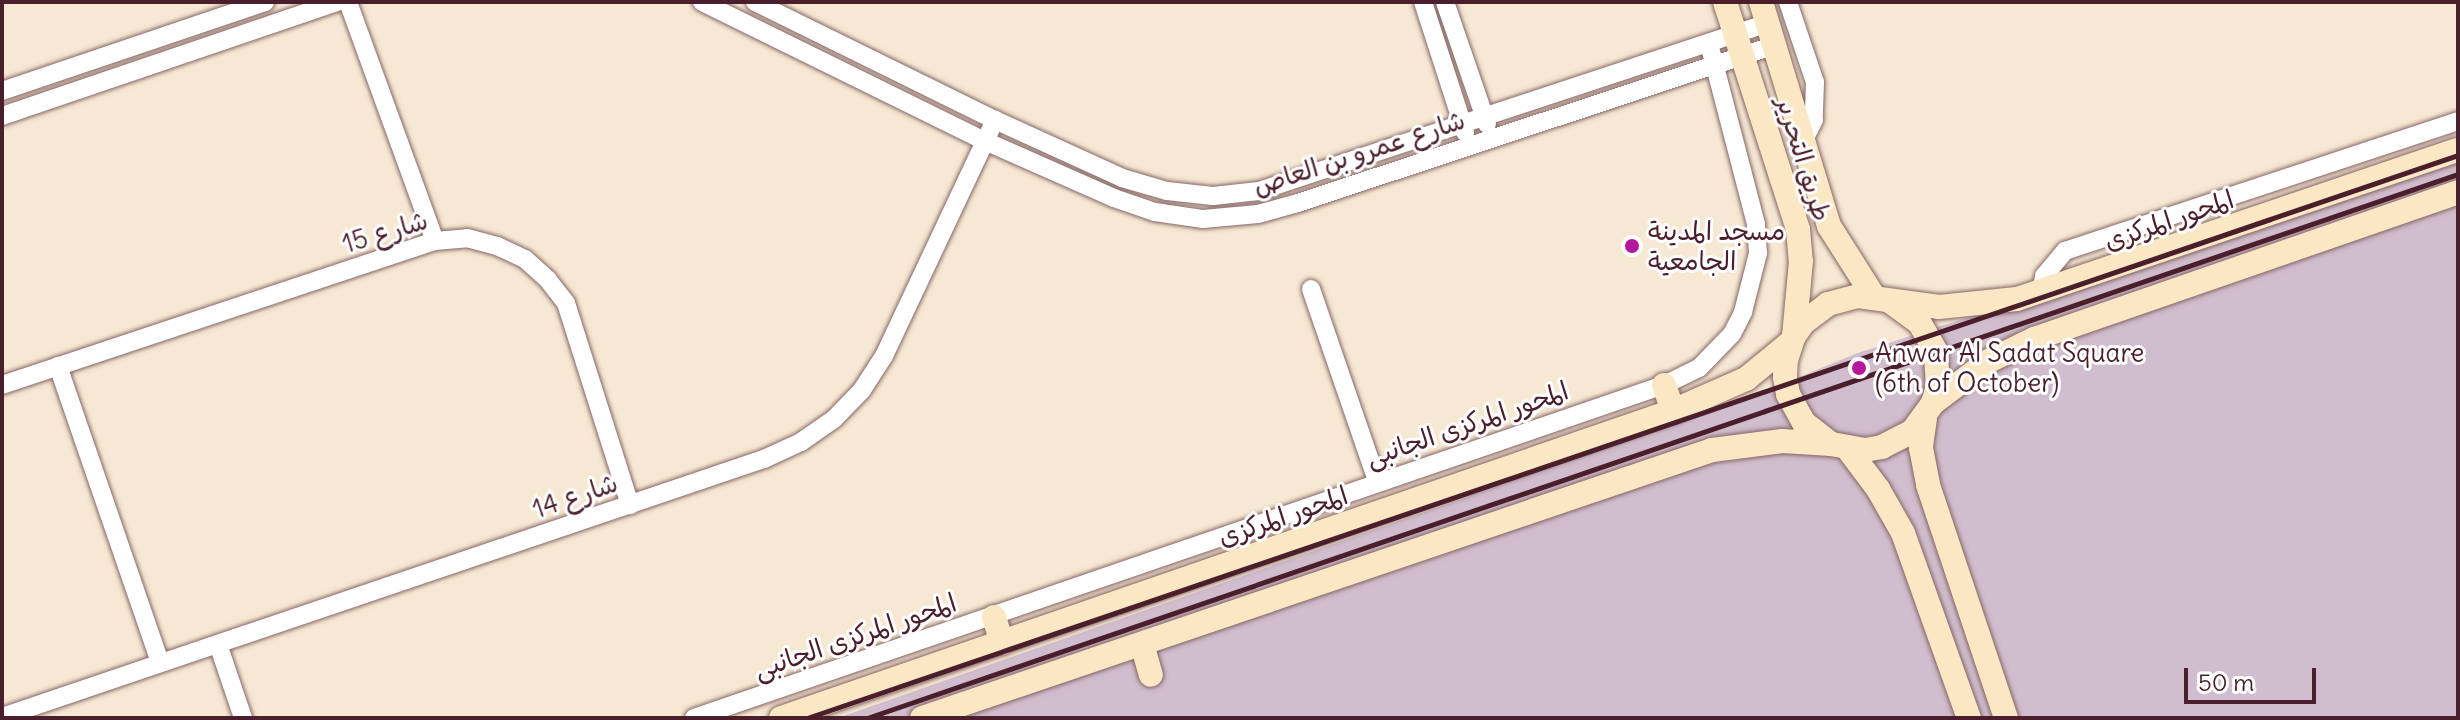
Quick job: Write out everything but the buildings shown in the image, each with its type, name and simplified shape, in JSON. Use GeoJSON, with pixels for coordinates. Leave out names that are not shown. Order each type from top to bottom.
{"type":"FeatureCollection","features":[{"type":"Feature","properties":{"kind":"main road","name":"طريق التحرير"},"geometry":{"type":"LineString","coordinates":[[1725,2],[1798,229],[1801,261],[1792,340]]}},
{"type":"Feature","properties":{"kind":"main road","name":"طريق التحرير"},"geometry":{"type":"LineString","coordinates":[[1768,24],[1829,226],[1882,300]]}},
{"type":"Feature","properties":{"kind":"main road","name":"المحور المركزى"},"geometry":{"type":"LineString","coordinates":[[1882,300],[1939,307],[1993,304],[2041,293],[2458,150]]}},
{"type":"Feature","properties":{"kind":"main road"},"geometry":{"type":"LineString","coordinates":[[926,717],[1712,450],[1782,441],[1865,450],[1891,444],[1913,431],[1929,410],[1989,361],[2034,339],[2458,192]]}},
{"type":"Feature","properties":{"kind":"main road"},"geometry":{"type":"LineString","coordinates":[[1969,718],[1903,533],[1878,489],[1840,446],[1804,423],[1788,394],[1785,377],[1792,340],[1803,323],[1828,304],[1843,299],[1882,300],[1919,322],[1936,352],[1938,386],[1921,448],[1928,485],[1996,716]]}},
{"type":"Feature","properties":{"kind":"main road","name":"المحور المركزى"},"geometry":{"type":"LineString","coordinates":[[781,718],[1673,411],[1746,379],[1792,340]]}},
{"type":"Feature","properties":{"kind":"main road"},"geometry":{"type":"LineString","coordinates":[[1664,385],[1673,411]]}},
{"type":"Feature","properties":{"kind":"main road"},"geometry":{"type":"LineString","coordinates":[[994,617],[1002,643]]}},
{"type":"Feature","properties":{"kind":"main road"},"geometry":{"type":"LineString","coordinates":[[1142,644],[1151,675]]}},
{"type":"Feature","properties":{"kind":"street"},"geometry":{"type":"LineString","coordinates":[[2,91],[266,2],[275,23]]}},
{"type":"Feature","properties":{"kind":"street"},"geometry":{"type":"LineString","coordinates":[[2,116],[275,23],[293,9],[337,2]]}},
{"type":"Feature","properties":{"kind":"street"},"geometry":{"type":"LineString","coordinates":[[348,2],[435,241]]}},
{"type":"Feature","properties":{"kind":"street","name":"شارع عمرو بن العاص"},"geometry":{"type":"LineString","coordinates":[[702,2],[985,141],[1114,198],[1155,212],[1203,219],[1258,214],[1716,64],[1768,24]]}},
{"type":"Feature","properties":{"kind":"street"},"geometry":{"type":"LineString","coordinates":[[1423,2],[1470,146]]}},
{"type":"Feature","properties":{"kind":"street"},"geometry":{"type":"LineString","coordinates":[[1445,2],[1492,138]]}},
{"type":"Feature","properties":{"kind":"street"},"geometry":{"type":"LineString","coordinates":[[1788,2],[1815,82],[1814,120],[1802,144]]}},
{"type":"Feature","properties":{"kind":"street"},"geometry":{"type":"LineString","coordinates":[[749,25],[758,3]]}},
{"type":"Feature","properties":{"kind":"street","name":"شارع عمرو بن العاص"},"geometry":{"type":"LineString","coordinates":[[758,3],[995,120],[1122,178],[1167,191],[1213,196],[1259,191],[1709,43],[1739,44]]}},
{"type":"Feature","properties":{"kind":"street","name":"المحور المركزى الجانبى"},"geometry":{"type":"LineString","coordinates":[[694,718],[1664,385],[1699,368],[1732,334],[1752,286],[1758,253],[1756,224],[1709,43]]}},
{"type":"Feature","properties":{"kind":"street","name":"شارع 14"},"geometry":{"type":"LineString","coordinates":[[2,717],[764,459],[801,442],[834,419],[862,390],[884,356],[995,120]]}},
{"type":"Feature","properties":{"kind":"street"},"geometry":{"type":"LineString","coordinates":[[2041,293],[2053,262],[2073,248],[2458,121]]}},
{"type":"Feature","properties":{"kind":"street","name":"شارع 15"},"geometry":{"type":"LineString","coordinates":[[2,385],[435,241],[467,238],[525,259],[548,280],[566,303],[580,336],[630,505]]}},
{"type":"Feature","properties":{"kind":"street"},"geometry":{"type":"LineString","coordinates":[[1311,289],[1377,481]]}},
{"type":"Feature","properties":{"kind":"street"},"geometry":{"type":"LineString","coordinates":[[58,366],[160,663]]}},
{"type":"Feature","properties":{"kind":"street"},"geometry":{"type":"LineString","coordinates":[[218,644],[243,718]]}},
{"type":"Feature","properties":{"kind":"shaded area"},"geometry":{"type":"Polygon","coordinates":[[[2458,158],[2458,718],[838,718],[1744,400],[1855,354],[2458,158]]]}},
{"type":"Feature","properties":{"kind":"railway"},"geometry":{"type":"LineString","coordinates":[[807,718],[2458,155]]}},
{"type":"Feature","properties":{"kind":"railway"},"geometry":{"type":"LineString","coordinates":[[867,718],[2458,174]]}},
{"type":"Feature","properties":{"kind":"place","name":"مسجد المدينة الجامعية"},"geometry":{"type":"Point","coordinates":[1632,246]}},
{"type":"Feature","properties":{"kind":"place","name":"Anwar Al Sadat Square (6th of October)"},"geometry":{"type":"Point","coordinates":[1859,368]}}]}
